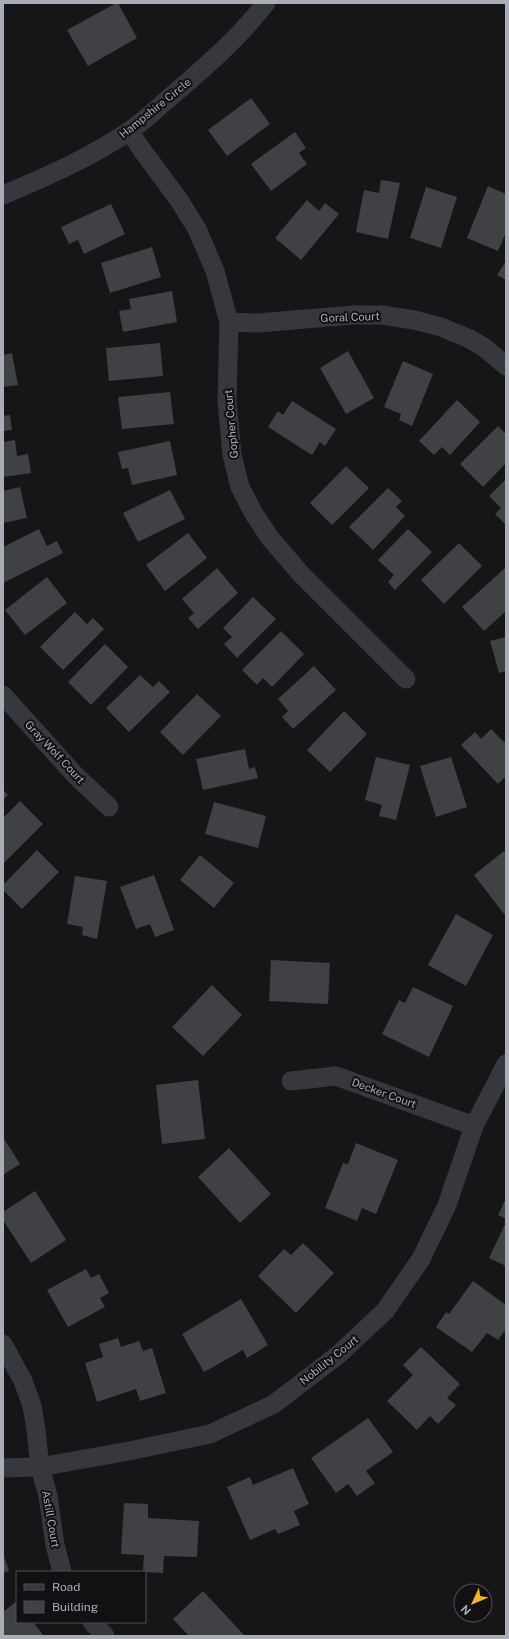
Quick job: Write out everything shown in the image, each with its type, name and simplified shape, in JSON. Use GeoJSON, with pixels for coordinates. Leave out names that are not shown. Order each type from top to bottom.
{"type":"FeatureCollection","features":[{"type":"Feature","properties":{"kind":"street","name":"Hampshire Circle"},"geometry":{"type":"LineString","coordinates":[[3,195],[30,184],[95,152],[129,131],[205,67],[250,24],[266,3]]}},
{"type":"Feature","properties":{"kind":"street","name":"Gopher Court"},"geometry":{"type":"LineString","coordinates":[[129,131],[179,200],[197,229],[215,271],[229,322],[227,401],[232,455],[240,487],[262,526],[300,573],[406,679]]}},
{"type":"Feature","properties":{"kind":"street","name":"Goral Court"},"geometry":{"type":"LineString","coordinates":[[229,322],[258,323],[353,315],[382,315],[414,320],[441,327],[470,339],[485,348],[506,366]]}},
{"type":"Feature","properties":{"kind":"street","name":"Gray Wolf Court"},"geometry":{"type":"LineString","coordinates":[[3,695],[75,775],[109,807]]}},
{"type":"Feature","properties":{"kind":"street","name":"Nobility Court"},"geometry":{"type":"LineString","coordinates":[[3,1468],[40,1467],[129,1451],[210,1434],[274,1404],[338,1355],[385,1312],[421,1259],[448,1205],[474,1126],[506,1064]]}},
{"type":"Feature","properties":{"kind":"street","name":"Decker Court"},"geometry":{"type":"LineString","coordinates":[[291,1081],[336,1076],[474,1126]]}},
{"type":"Feature","properties":{"kind":"street","name":"Astill Court"},"geometry":{"type":"LineString","coordinates":[[3,1344],[23,1381],[32,1406],[40,1467],[48,1496],[62,1571]]}},
{"type":"Feature","properties":{"kind":"street"},"geometry":{"type":"LineString","coordinates":[[93,1623],[105,1636]]}},
{"type":"Feature","properties":{"kind":"building"},"geometry":{"type":"Polygon","coordinates":[[[118,3],[137,38],[88,66],[67,30],[118,3]]]}},
{"type":"Feature","properties":{"kind":"building"},"geometry":{"type":"Polygon","coordinates":[[[251,98],[270,124],[227,156],[208,130],[251,98]]]}},
{"type":"Feature","properties":{"kind":"building"},"geometry":{"type":"Polygon","coordinates":[[[295,132],[306,148],[299,153],[307,164],[271,191],[251,164],[295,132]]]}},
{"type":"Feature","properties":{"kind":"building"},"geometry":{"type":"Polygon","coordinates":[[[381,180],[400,183],[388,239],[356,232],[364,190],[379,193],[381,180]]]}},
{"type":"Feature","properties":{"kind":"building"},"geometry":{"type":"Polygon","coordinates":[[[488,186],[506,194],[506,232],[498,251],[467,238],[488,186]]]}},
{"type":"Feature","properties":{"kind":"building"},"geometry":{"type":"Polygon","coordinates":[[[426,187],[457,197],[441,248],[410,238],[426,187]]]}},
{"type":"Feature","properties":{"kind":"building"},"geometry":{"type":"Polygon","coordinates":[[[307,200],[319,211],[325,203],[339,214],[301,260],[275,238],[307,200]]]}},
{"type":"Feature","properties":{"kind":"building"},"geometry":{"type":"Polygon","coordinates":[[[111,204],[125,234],[84,254],[78,240],[69,244],[61,227],[111,204]]]}},
{"type":"Feature","properties":{"kind":"building"},"geometry":{"type":"Polygon","coordinates":[[[152,247],[161,277],[110,293],[101,263],[152,247]]]}},
{"type":"Feature","properties":{"kind":"building"},"geometry":{"type":"Polygon","coordinates":[[[506,261],[506,280],[497,275],[506,261]]]}},
{"type":"Feature","properties":{"kind":"building"},"geometry":{"type":"Polygon","coordinates":[[[172,291],[177,322],[123,332],[119,311],[131,309],[129,299],[172,291]]]}},
{"type":"Feature","properties":{"kind":"building"},"geometry":{"type":"Polygon","coordinates":[[[160,343],[163,376],[109,381],[106,348],[160,343]]]}},
{"type":"Feature","properties":{"kind":"building"},"geometry":{"type":"Polygon","coordinates":[[[348,351],[374,398],[346,414],[320,368],[348,351]]]}},
{"type":"Feature","properties":{"kind":"building"},"geometry":{"type":"Polygon","coordinates":[[[12,353],[18,385],[3,387],[3,355],[12,353]]]}},
{"type":"Feature","properties":{"kind":"building"},"geometry":{"type":"Polygon","coordinates":[[[403,361],[433,374],[412,426],[399,420],[401,414],[384,407],[403,361]]]}},
{"type":"Feature","properties":{"kind":"building"},"geometry":{"type":"Polygon","coordinates":[[[170,392],[174,424],[122,429],[118,397],[170,392]]]}},
{"type":"Feature","properties":{"kind":"building"},"geometry":{"type":"Polygon","coordinates":[[[457,400],[480,422],[450,455],[442,447],[434,455],[419,441],[457,400]]]}},
{"type":"Feature","properties":{"kind":"building"},"geometry":{"type":"Polygon","coordinates":[[[292,401],[336,429],[325,446],[320,442],[312,455],[268,427],[278,411],[283,415],[292,401]]]}},
{"type":"Feature","properties":{"kind":"building"},"geometry":{"type":"Polygon","coordinates":[[[10,415],[12,430],[3,431],[3,416],[10,415]]]}},
{"type":"Feature","properties":{"kind":"building"},"geometry":{"type":"Polygon","coordinates":[[[498,426],[506,434],[506,463],[483,487],[460,464],[498,426]]]}},
{"type":"Feature","properties":{"kind":"building"},"geometry":{"type":"Polygon","coordinates":[[[15,440],[17,456],[28,454],[31,473],[3,477],[3,442],[15,440]]]}},
{"type":"Feature","properties":{"kind":"building"},"geometry":{"type":"Polygon","coordinates":[[[170,441],[177,475],[132,485],[128,468],[122,469],[118,452],[170,441]]]}},
{"type":"Feature","properties":{"kind":"building"},"geometry":{"type":"Polygon","coordinates":[[[346,466],[369,488],[332,525],[310,503],[346,466]]]}},
{"type":"Feature","properties":{"kind":"building"},"geometry":{"type":"Polygon","coordinates":[[[506,479],[506,525],[495,514],[501,508],[489,496],[506,479]]]}},
{"type":"Feature","properties":{"kind":"building"},"geometry":{"type":"Polygon","coordinates":[[[20,487],[27,518],[3,523],[3,491],[20,487]]]}},
{"type":"Feature","properties":{"kind":"building"},"geometry":{"type":"Polygon","coordinates":[[[388,488],[402,501],[396,507],[405,516],[373,550],[349,527],[388,488]]]}},
{"type":"Feature","properties":{"kind":"building"},"geometry":{"type":"Polygon","coordinates":[[[170,490],[185,519],[138,542],[123,513],[170,490]]]}},
{"type":"Feature","properties":{"kind":"building"},"geometry":{"type":"Polygon","coordinates":[[[39,529],[47,546],[57,541],[63,553],[3,583],[3,547],[39,529]]]}},
{"type":"Feature","properties":{"kind":"building"},"geometry":{"type":"Polygon","coordinates":[[[408,529],[432,552],[395,590],[388,582],[394,575],[378,560],[408,529]]]}},
{"type":"Feature","properties":{"kind":"building"},"geometry":{"type":"Polygon","coordinates":[[[188,533],[207,558],[165,591],[146,565],[188,533]]]}},
{"type":"Feature","properties":{"kind":"building"},"geometry":{"type":"Polygon","coordinates":[[[459,543],[482,566],[444,604],[421,580],[459,543]]]}},
{"type":"Feature","properties":{"kind":"building"},"geometry":{"type":"Polygon","coordinates":[[[217,568],[238,593],[198,629],[188,618],[194,613],[182,599],[217,568]]]}},
{"type":"Feature","properties":{"kind":"building"},"geometry":{"type":"Polygon","coordinates":[[[505,568],[506,611],[484,631],[462,607],[505,568]]]}},
{"type":"Feature","properties":{"kind":"building"},"geometry":{"type":"Polygon","coordinates":[[[47,577],[67,603],[25,635],[5,610],[47,577]]]}},
{"type":"Feature","properties":{"kind":"building"},"geometry":{"type":"Polygon","coordinates":[[[253,597],[276,619],[237,658],[224,644],[232,637],[223,628],[253,597]]]}},
{"type":"Feature","properties":{"kind":"building"},"geometry":{"type":"Polygon","coordinates":[[[75,612],[87,624],[93,618],[104,629],[63,670],[40,647],[75,612]]]}},
{"type":"Feature","properties":{"kind":"building"},"geometry":{"type":"Polygon","coordinates":[[[281,631],[304,654],[272,687],[263,678],[257,685],[242,670],[281,631]]]}},
{"type":"Feature","properties":{"kind":"building"},"geometry":{"type":"Polygon","coordinates":[[[506,637],[506,671],[499,673],[490,641],[506,637]]]}},
{"type":"Feature","properties":{"kind":"building"},"geometry":{"type":"Polygon","coordinates":[[[105,644],[128,667],[91,705],[68,682],[105,644]]]}},
{"type":"Feature","properties":{"kind":"building"},"geometry":{"type":"Polygon","coordinates":[[[314,666],[336,690],[293,729],[282,717],[288,711],[278,699],[314,666]]]}},
{"type":"Feature","properties":{"kind":"building"},"geometry":{"type":"Polygon","coordinates":[[[140,675],[153,687],[159,681],[170,692],[129,732],[106,708],[140,675]]]}},
{"type":"Feature","properties":{"kind":"building"},"geometry":{"type":"Polygon","coordinates":[[[197,694],[221,716],[183,755],[160,732],[197,694]]]}},
{"type":"Feature","properties":{"kind":"building"},"geometry":{"type":"Polygon","coordinates":[[[344,711],[367,734],[330,772],[307,750],[344,711]]]}},
{"type":"Feature","properties":{"kind":"building"},"geometry":{"type":"Polygon","coordinates":[[[491,729],[506,744],[506,776],[498,784],[461,745],[475,732],[481,739],[491,729]]]}},
{"type":"Feature","properties":{"kind":"building"},"geometry":{"type":"Polygon","coordinates":[[[245,749],[249,769],[255,767],[258,778],[203,790],[196,759],[245,749]]]}},
{"type":"Feature","properties":{"kind":"building"},"geometry":{"type":"Polygon","coordinates":[[[376,757],[410,765],[396,820],[379,816],[382,805],[365,800],[376,757]]]}},
{"type":"Feature","properties":{"kind":"building"},"geometry":{"type":"Polygon","coordinates":[[[451,757],[467,807],[436,817],[420,766],[451,757]]]}},
{"type":"Feature","properties":{"kind":"building"},"geometry":{"type":"Polygon","coordinates":[[[3,790],[8,795],[3,800],[3,790]]]}},
{"type":"Feature","properties":{"kind":"building"},"geometry":{"type":"Polygon","coordinates":[[[20,801],[43,824],[3,864],[3,818],[20,801]]]}},
{"type":"Feature","properties":{"kind":"building"},"geometry":{"type":"Polygon","coordinates":[[[214,802],[266,816],[258,848],[205,834],[214,802]]]}},
{"type":"Feature","properties":{"kind":"building"},"geometry":{"type":"Polygon","coordinates":[[[37,850],[59,872],[22,909],[3,890],[3,885],[37,850]]]}},
{"type":"Feature","properties":{"kind":"building"},"geometry":{"type":"Polygon","coordinates":[[[504,851],[506,854],[506,912],[504,914],[474,875],[504,851]]]}},
{"type":"Feature","properties":{"kind":"building"},"geometry":{"type":"Polygon","coordinates":[[[200,855],[234,883],[214,908],[180,880],[200,855]]]}},
{"type":"Feature","properties":{"kind":"building"},"geometry":{"type":"Polygon","coordinates":[[[154,875],[174,930],[155,937],[150,924],[136,929],[120,887],[154,875]]]}},
{"type":"Feature","properties":{"kind":"building"},"geometry":{"type":"Polygon","coordinates":[[[75,876],[107,881],[97,939],[82,935],[83,927],[67,924],[75,876]]]}},
{"type":"Feature","properties":{"kind":"building"},"geometry":{"type":"Polygon","coordinates":[[[456,914],[493,935],[466,986],[428,965],[456,914]]]}},
{"type":"Feature","properties":{"kind":"building"},"geometry":{"type":"Polygon","coordinates":[[[271,960],[330,963],[328,1004],[269,1001],[271,960]]]}},
{"type":"Feature","properties":{"kind":"building"},"geometry":{"type":"Polygon","coordinates":[[[212,985],[242,1015],[203,1056],[172,1027],[212,985]]]}},
{"type":"Feature","properties":{"kind":"building"},"geometry":{"type":"Polygon","coordinates":[[[413,987],[453,1006],[429,1057],[382,1034],[399,1000],[405,1003],[413,987]]]}},
{"type":"Feature","properties":{"kind":"building"},"geometry":{"type":"Polygon","coordinates":[[[198,1080],[205,1139],[162,1144],[156,1085],[198,1080]]]}},
{"type":"Feature","properties":{"kind":"building"},"geometry":{"type":"Polygon","coordinates":[[[3,1137],[20,1164],[3,1175],[3,1137]]]}},
{"type":"Feature","properties":{"kind":"building"},"geometry":{"type":"Polygon","coordinates":[[[356,1143],[398,1160],[376,1214],[362,1208],[357,1221],[325,1208],[343,1163],[348,1164],[356,1143]]]}},
{"type":"Feature","properties":{"kind":"building"},"geometry":{"type":"Polygon","coordinates":[[[229,1148],[271,1194],[240,1223],[198,1177],[229,1148]]]}},
{"type":"Feature","properties":{"kind":"building"},"geometry":{"type":"Polygon","coordinates":[[[35,1191],[66,1240],[31,1263],[3,1220],[3,1212],[35,1191]]]}},
{"type":"Feature","properties":{"kind":"building"},"geometry":{"type":"Polygon","coordinates":[[[506,1198],[506,1219],[498,1215],[506,1198]]]}},
{"type":"Feature","properties":{"kind":"building"},"geometry":{"type":"Polygon","coordinates":[[[506,1222],[506,1266],[489,1258],[506,1222]]]}},
{"type":"Feature","properties":{"kind":"building"},"geometry":{"type":"Polygon","coordinates":[[[303,1243],[334,1273],[296,1313],[258,1276],[284,1249],[291,1255],[303,1243]]]}},
{"type":"Feature","properties":{"kind":"building"},"geometry":{"type":"Polygon","coordinates":[[[86,1269],[91,1278],[99,1274],[109,1293],[100,1298],[105,1307],[68,1327],[47,1290],[86,1269]]]}},
{"type":"Feature","properties":{"kind":"building"},"geometry":{"type":"Polygon","coordinates":[[[473,1281],[506,1305],[506,1329],[498,1340],[487,1333],[472,1352],[436,1327],[446,1312],[449,1314],[473,1281]]]}},
{"type":"Feature","properties":{"kind":"building"},"geometry":{"type":"Polygon","coordinates":[[[241,1299],[268,1345],[247,1358],[243,1350],[204,1372],[182,1334],[241,1299]]]}},
{"type":"Feature","properties":{"kind":"building"},"geometry":{"type":"Polygon","coordinates":[[[118,1338],[121,1347],[139,1341],[143,1351],[152,1348],[166,1393],[140,1401],[136,1389],[97,1402],[85,1363],[103,1357],[99,1344],[118,1338]]]}},
{"type":"Feature","properties":{"kind":"building"},"geometry":{"type":"Polygon","coordinates":[[[421,1347],[460,1384],[447,1398],[456,1405],[438,1424],[430,1416],[417,1430],[387,1401],[413,1375],[403,1365],[421,1347]]]}},
{"type":"Feature","properties":{"kind":"building"},"geometry":{"type":"Polygon","coordinates":[[[368,1418],[393,1452],[366,1471],[375,1483],[357,1496],[348,1484],[336,1493],[311,1458],[368,1418]]]}},
{"type":"Feature","properties":{"kind":"building"},"geometry":{"type":"Polygon","coordinates":[[[293,1468],[309,1504],[294,1511],[300,1525],[278,1534],[275,1529],[250,1540],[227,1487],[250,1477],[253,1485],[293,1468]]]}},
{"type":"Feature","properties":{"kind":"building"},"geometry":{"type":"Polygon","coordinates":[[[124,1503],[148,1504],[148,1518],[199,1521],[197,1557],[164,1556],[163,1573],[143,1571],[144,1555],[121,1554],[124,1503]]]}},
{"type":"Feature","properties":{"kind":"building"},"geometry":{"type":"Polygon","coordinates":[[[3,1553],[9,1571],[3,1573],[3,1553]]]}},
{"type":"Feature","properties":{"kind":"building"},"geometry":{"type":"Polygon","coordinates":[[[203,1591],[244,1635],[243,1636],[189,1636],[173,1619],[203,1591]]]}},
{"type":"Feature","properties":{"kind":"building"},"geometry":{"type":"Polygon","coordinates":[[[16,1602],[16,1623],[34,1623],[44,1636],[3,1636],[3,1612],[16,1602]]]}}]}
